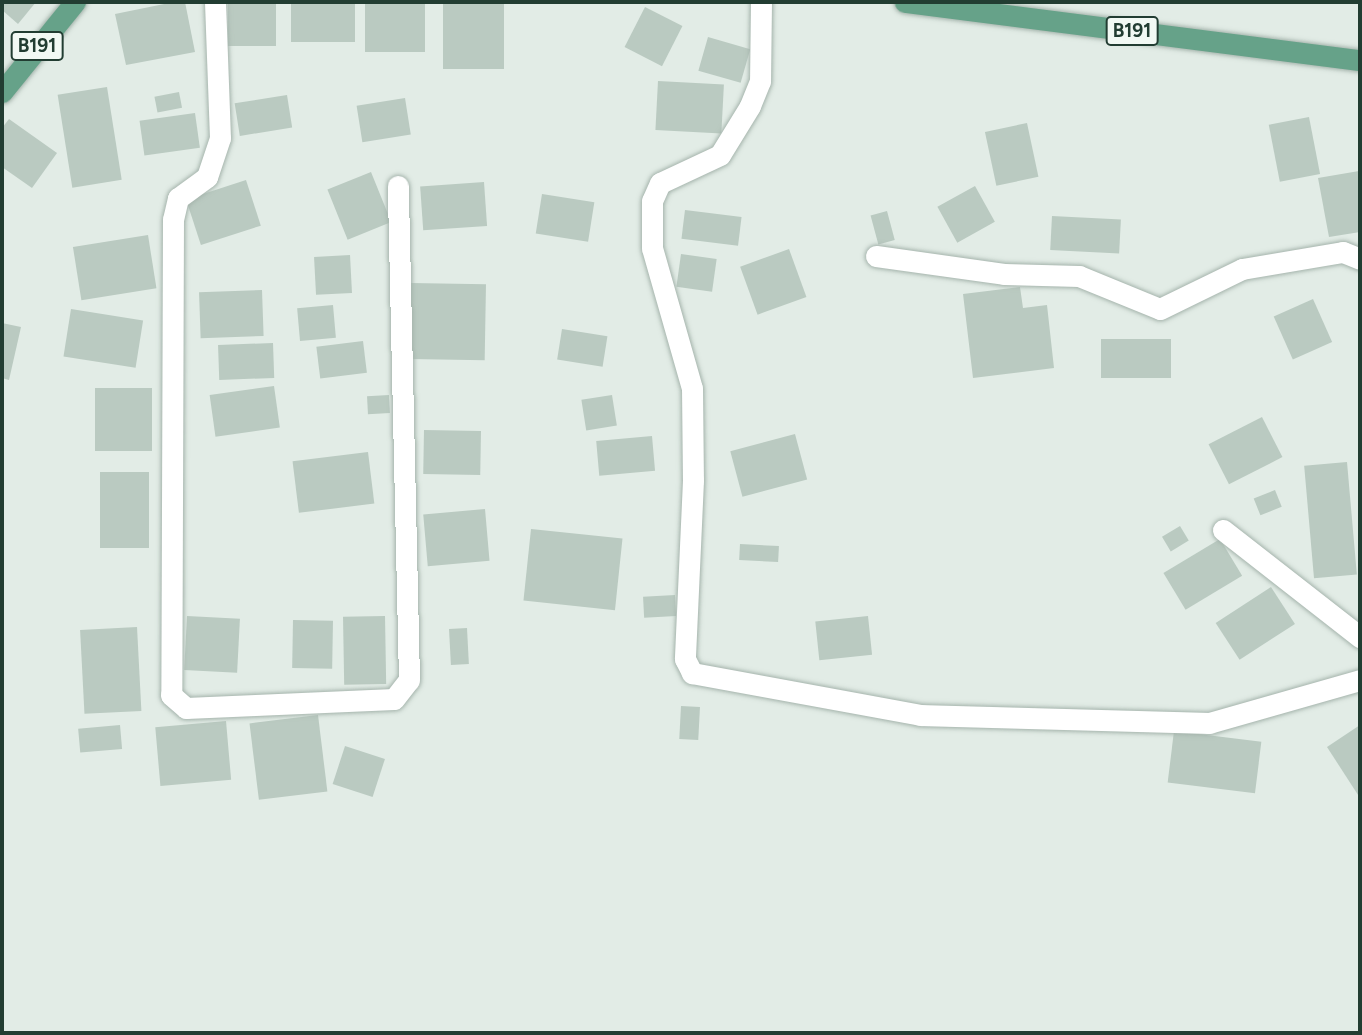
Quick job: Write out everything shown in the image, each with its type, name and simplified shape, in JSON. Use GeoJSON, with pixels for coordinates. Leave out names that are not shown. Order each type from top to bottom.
{"type":"FeatureCollection","features":[{"type":"Feature","properties":{"kind":"main road","name":"B191"},"geometry":{"type":"LineString","coordinates":[[2,92],[75,2]]}},
{"type":"Feature","properties":{"kind":"main road","name":"B191"},"geometry":{"type":"LineString","coordinates":[[905,2],[1360,60]]}},
{"type":"Feature","properties":{"kind":"street"},"geometry":{"type":"LineString","coordinates":[[215,2],[220,138],[207,177],[178,198],[173,219],[171,695],[186,708],[394,699],[409,680],[398,186]]}},
{"type":"Feature","properties":{"kind":"street"},"geometry":{"type":"LineString","coordinates":[[761,2],[760,81],[750,106],[720,155],[660,183],[652,201],[652,248],[692,388],[693,480],[685,659],[691,674],[920,715],[1209,723],[1360,680]]}},
{"type":"Feature","properties":{"kind":"street"},"geometry":{"type":"LineString","coordinates":[[876,256],[1004,274],[1079,276],[1160,309],[1242,269],[1343,252],[1360,259]]}},
{"type":"Feature","properties":{"kind":"street"},"geometry":{"type":"LineString","coordinates":[[1223,530],[1360,638]]}},
{"type":"Feature","properties":{"kind":"building"},"geometry":{"type":"Polygon","coordinates":[[[2,2],[36,2],[18,24],[2,10],[2,2]]]}},
{"type":"Feature","properties":{"kind":"building"},"geometry":{"type":"Polygon","coordinates":[[[185,2],[195,52],[126,65],[115,14],[185,2]]]}},
{"type":"Feature","properties":{"kind":"building"},"geometry":{"type":"Polygon","coordinates":[[[228,2],[276,2],[276,46],[228,46],[228,2]]]}},
{"type":"Feature","properties":{"kind":"building"},"geometry":{"type":"Polygon","coordinates":[[[291,2],[355,2],[355,42],[291,42],[291,2]]]}},
{"type":"Feature","properties":{"kind":"building"},"geometry":{"type":"Polygon","coordinates":[[[365,2],[425,2],[425,52],[365,52],[365,2]]]}},
{"type":"Feature","properties":{"kind":"building"},"geometry":{"type":"Polygon","coordinates":[[[443,2],[504,2],[504,69],[443,69],[443,2]]]}},
{"type":"Feature","properties":{"kind":"building"},"geometry":{"type":"Polygon","coordinates":[[[645,7],[682,26],[662,66],[625,47],[645,7]]]}},
{"type":"Feature","properties":{"kind":"building"},"geometry":{"type":"Polygon","coordinates":[[[708,37],[750,49],[741,83],[698,71],[708,37]]]}},
{"type":"Feature","properties":{"kind":"building"},"geometry":{"type":"Polygon","coordinates":[[[658,81],[724,84],[721,133],[655,130],[658,81]]]}},
{"type":"Feature","properties":{"kind":"building"},"geometry":{"type":"Polygon","coordinates":[[[107,87],[122,180],[72,188],[58,95],[107,87]]]}},
{"type":"Feature","properties":{"kind":"building"},"geometry":{"type":"Polygon","coordinates":[[[179,92],[182,108],[158,112],[154,97],[179,92]]]}},
{"type":"Feature","properties":{"kind":"building"},"geometry":{"type":"Polygon","coordinates":[[[287,95],[292,128],[240,136],[235,103],[287,95]]]}},
{"type":"Feature","properties":{"kind":"building"},"geometry":{"type":"Polygon","coordinates":[[[405,98],[411,135],[362,142],[357,106],[405,98]]]}},
{"type":"Feature","properties":{"kind":"building"},"geometry":{"type":"Polygon","coordinates":[[[195,113],[200,148],[144,155],[140,121],[195,113]]]}},
{"type":"Feature","properties":{"kind":"building"},"geometry":{"type":"Polygon","coordinates":[[[1309,117],[1320,174],[1280,182],[1269,125],[1309,117]]]}},
{"type":"Feature","properties":{"kind":"building"},"geometry":{"type":"Polygon","coordinates":[[[9,119],[57,153],[32,188],[2,167],[2,128],[9,119]]]}},
{"type":"Feature","properties":{"kind":"building"},"geometry":{"type":"Polygon","coordinates":[[[1027,123],[1038,177],[996,186],[985,132],[1027,123]]]}},
{"type":"Feature","properties":{"kind":"building"},"geometry":{"type":"Polygon","coordinates":[[[1359,171],[1360,232],[1329,237],[1318,178],[1359,171]]]}},
{"type":"Feature","properties":{"kind":"building"},"geometry":{"type":"Polygon","coordinates":[[[371,172],[391,222],[348,240],[327,190],[371,172]]]}},
{"type":"Feature","properties":{"kind":"building"},"geometry":{"type":"Polygon","coordinates":[[[246,180],[261,226],[201,245],[186,199],[246,180]]]}},
{"type":"Feature","properties":{"kind":"building"},"geometry":{"type":"Polygon","coordinates":[[[484,182],[487,226],[423,230],[420,186],[484,182]]]}},
{"type":"Feature","properties":{"kind":"building"},"geometry":{"type":"Polygon","coordinates":[[[975,186],[995,222],[957,243],[937,207],[975,186]]]}},
{"type":"Feature","properties":{"kind":"building"},"geometry":{"type":"Polygon","coordinates":[[[542,194],[594,202],[588,242],[536,234],[542,194]]]}},
{"type":"Feature","properties":{"kind":"building"},"geometry":{"type":"Polygon","coordinates":[[[685,210],[742,217],[738,246],[681,239],[685,210]]]}},
{"type":"Feature","properties":{"kind":"building"},"geometry":{"type":"Polygon","coordinates":[[[887,211],[895,240],[878,244],[871,215],[887,211]]]}},
{"type":"Feature","properties":{"kind":"building"},"geometry":{"type":"Polygon","coordinates":[[[1052,216],[1121,220],[1119,254],[1050,250],[1052,216]]]}},
{"type":"Feature","properties":{"kind":"building"},"geometry":{"type":"Polygon","coordinates":[[[148,235],[156,288],[81,300],[73,247],[148,235]]]}},
{"type":"Feature","properties":{"kind":"building"},"geometry":{"type":"Polygon","coordinates":[[[789,249],[806,297],[758,315],[740,267],[789,249]]]}},
{"type":"Feature","properties":{"kind":"building"},"geometry":{"type":"Polygon","coordinates":[[[681,254],[717,259],[712,292],[676,287],[681,254]]]}},
{"type":"Feature","properties":{"kind":"building"},"geometry":{"type":"Polygon","coordinates":[[[350,255],[352,293],[316,295],[314,257],[350,255]]]}},
{"type":"Feature","properties":{"kind":"building"},"geometry":{"type":"Polygon","coordinates":[[[411,283],[486,284],[485,360],[410,359],[411,283]]]}},
{"type":"Feature","properties":{"kind":"building"},"geometry":{"type":"Polygon","coordinates":[[[1020,287],[1023,308],[1047,305],[1054,368],[973,378],[963,294],[1020,287]]]}},
{"type":"Feature","properties":{"kind":"building"},"geometry":{"type":"Polygon","coordinates":[[[262,290],[264,336],[201,338],[199,292],[262,290]]]}},
{"type":"Feature","properties":{"kind":"building"},"geometry":{"type":"Polygon","coordinates":[[[1313,299],[1332,342],[1293,359],[1274,316],[1313,299]]]}},
{"type":"Feature","properties":{"kind":"building"},"geometry":{"type":"Polygon","coordinates":[[[333,305],[336,338],[300,341],[297,308],[333,305]]]}},
{"type":"Feature","properties":{"kind":"building"},"geometry":{"type":"Polygon","coordinates":[[[71,309],[143,320],[136,368],[63,356],[71,309]]]}},
{"type":"Feature","properties":{"kind":"building"},"geometry":{"type":"Polygon","coordinates":[[[2,323],[21,327],[9,380],[2,378],[2,323]]]}},
{"type":"Feature","properties":{"kind":"building"},"geometry":{"type":"Polygon","coordinates":[[[562,329],[607,336],[603,367],[557,360],[562,329]]]}},
{"type":"Feature","properties":{"kind":"building"},"geometry":{"type":"Polygon","coordinates":[[[1101,339],[1171,339],[1171,378],[1101,378],[1101,339]]]}},
{"type":"Feature","properties":{"kind":"building"},"geometry":{"type":"Polygon","coordinates":[[[363,341],[367,373],[320,378],[316,347],[363,341]]]}},
{"type":"Feature","properties":{"kind":"building"},"geometry":{"type":"Polygon","coordinates":[[[273,343],[274,378],[219,380],[218,345],[273,343]]]}},
{"type":"Feature","properties":{"kind":"building"},"geometry":{"type":"Polygon","coordinates":[[[274,386],[280,428],[215,437],[210,395],[274,386]]]}},
{"type":"Feature","properties":{"kind":"building"},"geometry":{"type":"Polygon","coordinates":[[[95,388],[152,388],[152,451],[95,451],[95,388]]]}},
{"type":"Feature","properties":{"kind":"building"},"geometry":{"type":"Polygon","coordinates":[[[389,395],[390,413],[368,414],[367,396],[389,395]]]}},
{"type":"Feature","properties":{"kind":"building"},"geometry":{"type":"Polygon","coordinates":[[[612,395],[617,426],[586,430],[581,400],[612,395]]]}},
{"type":"Feature","properties":{"kind":"building"},"geometry":{"type":"Polygon","coordinates":[[[1262,417],[1282,457],[1229,484],[1209,444],[1262,417]]]}},
{"type":"Feature","properties":{"kind":"building"},"geometry":{"type":"Polygon","coordinates":[[[424,430],[481,431],[480,475],[423,474],[424,430]]]}},
{"type":"Feature","properties":{"kind":"building"},"geometry":{"type":"Polygon","coordinates":[[[795,434],[807,479],[742,497],[730,451],[795,434]]]}},
{"type":"Feature","properties":{"kind":"building"},"geometry":{"type":"Polygon","coordinates":[[[652,436],[655,471],[599,476],[596,441],[652,436]]]}},
{"type":"Feature","properties":{"kind":"building"},"geometry":{"type":"Polygon","coordinates":[[[368,452],[374,504],[299,513],[293,461],[368,452]]]}},
{"type":"Feature","properties":{"kind":"building"},"geometry":{"type":"Polygon","coordinates":[[[1347,462],[1357,575],[1314,578],[1304,466],[1347,462]]]}},
{"type":"Feature","properties":{"kind":"building"},"geometry":{"type":"Polygon","coordinates":[[[100,472],[149,472],[149,548],[100,548],[100,472]]]}},
{"type":"Feature","properties":{"kind":"building"},"geometry":{"type":"Polygon","coordinates":[[[1275,490],[1282,507],[1260,515],[1254,499],[1275,490]]]}},
{"type":"Feature","properties":{"kind":"building"},"geometry":{"type":"Polygon","coordinates":[[[485,509],[490,561],[428,566],[423,514],[485,509]]]}},
{"type":"Feature","properties":{"kind":"building"},"geometry":{"type":"Polygon","coordinates":[[[1180,526],[1189,541],[1171,551],[1162,537],[1180,526]]]}},
{"type":"Feature","properties":{"kind":"building"},"geometry":{"type":"Polygon","coordinates":[[[531,529],[622,539],[615,610],[523,601],[531,529]]]}},
{"type":"Feature","properties":{"kind":"building"},"geometry":{"type":"Polygon","coordinates":[[[1220,539],[1242,576],[1186,610],[1163,573],[1220,539]]]}},
{"type":"Feature","properties":{"kind":"building"},"geometry":{"type":"Polygon","coordinates":[[[740,544],[779,546],[778,562],[739,560],[740,544]]]}},
{"type":"Feature","properties":{"kind":"building"},"geometry":{"type":"Polygon","coordinates":[[[1271,587],[1295,624],[1240,660],[1216,623],[1271,587]]]}},
{"type":"Feature","properties":{"kind":"building"},"geometry":{"type":"Polygon","coordinates":[[[675,595],[676,616],[644,618],[643,597],[675,595]]]}},
{"type":"Feature","properties":{"kind":"building"},"geometry":{"type":"Polygon","coordinates":[[[187,616],[240,619],[237,673],[184,670],[187,616]]]}},
{"type":"Feature","properties":{"kind":"building"},"geometry":{"type":"Polygon","coordinates":[[[385,616],[386,684],[344,685],[343,617],[385,616]]]}},
{"type":"Feature","properties":{"kind":"building"},"geometry":{"type":"Polygon","coordinates":[[[868,616],[872,655],[819,660],[815,622],[868,616]]]}},
{"type":"Feature","properties":{"kind":"building"},"geometry":{"type":"Polygon","coordinates":[[[293,620],[333,621],[332,669],[292,668],[293,620]]]}},
{"type":"Feature","properties":{"kind":"building"},"geometry":{"type":"Polygon","coordinates":[[[137,627],[141,711],[84,714],[80,630],[137,627]]]}},
{"type":"Feature","properties":{"kind":"building"},"geometry":{"type":"Polygon","coordinates":[[[467,628],[469,664],[451,665],[449,629],[467,628]]]}},
{"type":"Feature","properties":{"kind":"building"},"geometry":{"type":"Polygon","coordinates":[[[681,706],[700,707],[698,740],[679,739],[681,706]]]}},
{"type":"Feature","properties":{"kind":"building"},"geometry":{"type":"Polygon","coordinates":[[[318,715],[327,791],[259,800],[250,723],[318,715]]]}},
{"type":"Feature","properties":{"kind":"building"},"geometry":{"type":"Polygon","coordinates":[[[226,721],[231,780],[160,786],[155,727],[226,721]]]}},
{"type":"Feature","properties":{"kind":"building"},"geometry":{"type":"Polygon","coordinates":[[[120,725],[122,749],[80,753],[78,729],[120,725]]]}},
{"type":"Feature","properties":{"kind":"building"},"geometry":{"type":"Polygon","coordinates":[[[1360,725],[1360,798],[1327,747],[1360,725]]]}},
{"type":"Feature","properties":{"kind":"building"},"geometry":{"type":"Polygon","coordinates":[[[1174,731],[1261,742],[1255,793],[1168,783],[1174,731]]]}},
{"type":"Feature","properties":{"kind":"building"},"geometry":{"type":"Polygon","coordinates":[[[345,746],[385,759],[373,797],[333,784],[345,746]]]}}]}
